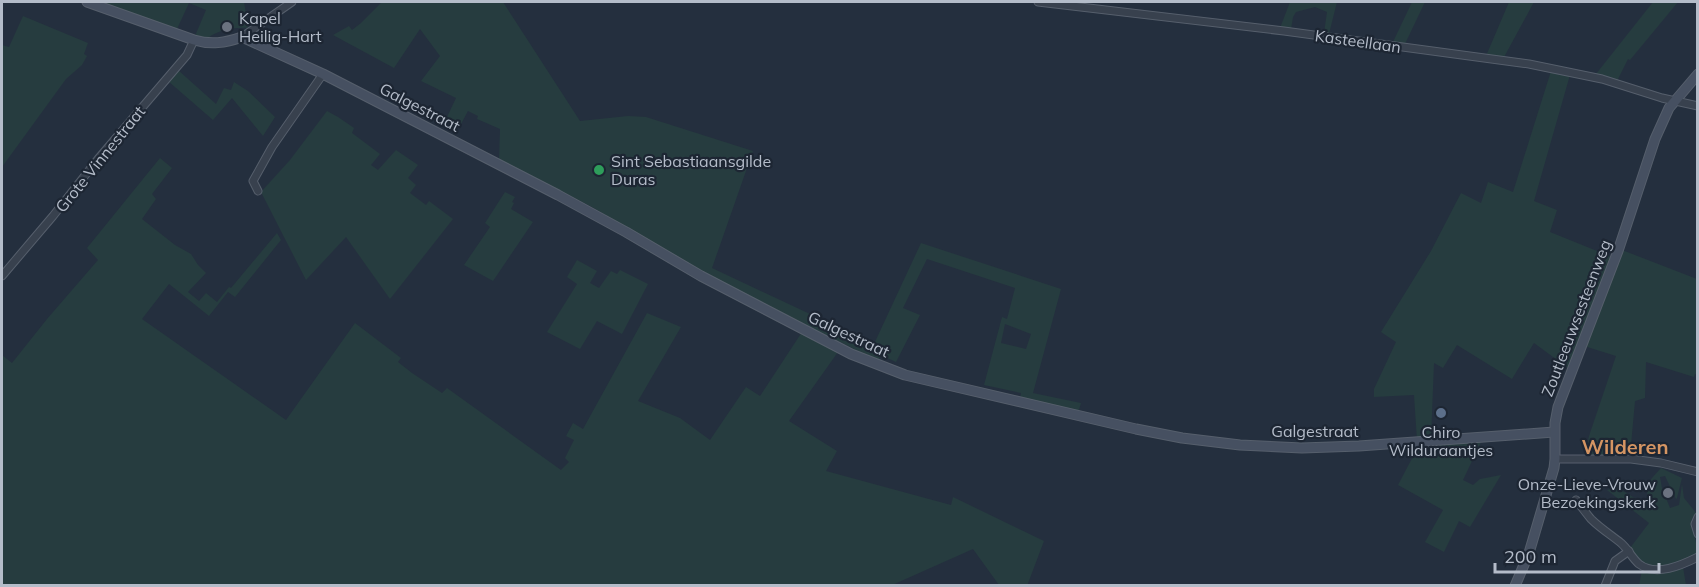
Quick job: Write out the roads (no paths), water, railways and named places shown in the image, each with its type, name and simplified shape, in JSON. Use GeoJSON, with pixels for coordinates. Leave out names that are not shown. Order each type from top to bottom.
{"type":"FeatureCollection","features":[{"type":"Feature","properties":{"kind":"street"},"geometry":{"type":"LineString","coordinates":[[87,2],[206,43],[228,42],[242,37],[292,2]]}},
{"type":"Feature","properties":{"kind":"street","name":"Kasteellaan"},"geometry":{"type":"LineString","coordinates":[[1038,2],[1284,31],[1529,64],[1602,80],[1698,106]]}},
{"type":"Feature","properties":{"kind":"street","name":"Galgestraat"},"geometry":{"type":"LineString","coordinates":[[242,37],[323,74],[558,195],[701,276],[841,349],[891,371],[1156,434],[1240,444],[1302,447],[1359,446],[1554,432]]}},
{"type":"Feature","properties":{"kind":"street","name":"Grote Vinnestraat"},"geometry":{"type":"LineString","coordinates":[[2,276],[187,55],[194,40]]}},
{"type":"Feature","properties":{"kind":"street"},"geometry":{"type":"LineString","coordinates":[[258,191],[254,181],[272,147],[323,74]]}},
{"type":"Feature","properties":{"kind":"street","name":"Zoutleeuwsesteenweg"},"geometry":{"type":"LineString","coordinates":[[1515,585],[1529,553],[1555,459],[1554,432],[1562,394],[1621,242],[1660,126],[1675,100],[1698,74]]}},
{"type":"Feature","properties":{"kind":"street"},"geometry":{"type":"LineString","coordinates":[[1555,459],[1631,459],[1698,472]]}},
{"type":"Feature","properties":{"kind":"street"},"geometry":{"type":"LineString","coordinates":[[1576,500],[1593,520],[1629,551],[1641,565],[1655,569],[1677,567],[1698,557]]}},
{"type":"Feature","properties":{"kind":"street"},"geometry":{"type":"LineString","coordinates":[[1698,517],[1695,524],[1698,534]]}},
{"type":"Feature","properties":{"kind":"street"},"geometry":{"type":"LineString","coordinates":[[1605,585],[1615,561],[1629,551]]}},
{"type":"Feature","properties":{"kind":"place","name":"Kapel Heilig-Hart"},"geometry":{"type":"Point","coordinates":[227,27]}},
{"type":"Feature","properties":{"kind":"place","name":"Sint Sebastiaansgilde Duras"},"geometry":{"type":"Point","coordinates":[599,170]}},
{"type":"Feature","properties":{"kind":"place","name":"Chiro Wilduraantjes"},"geometry":{"type":"Point","coordinates":[1441,413]}},
{"type":"Feature","properties":{"kind":"place","name":"Onze-Lieve-Vrouw Bezoekingskerk"},"geometry":{"type":"Point","coordinates":[1668,493]}},
{"type":"Feature","properties":{"kind":"district","name":"Wilderen"},"geometry":{"type":"Point","coordinates":[1625,446]}}]}
